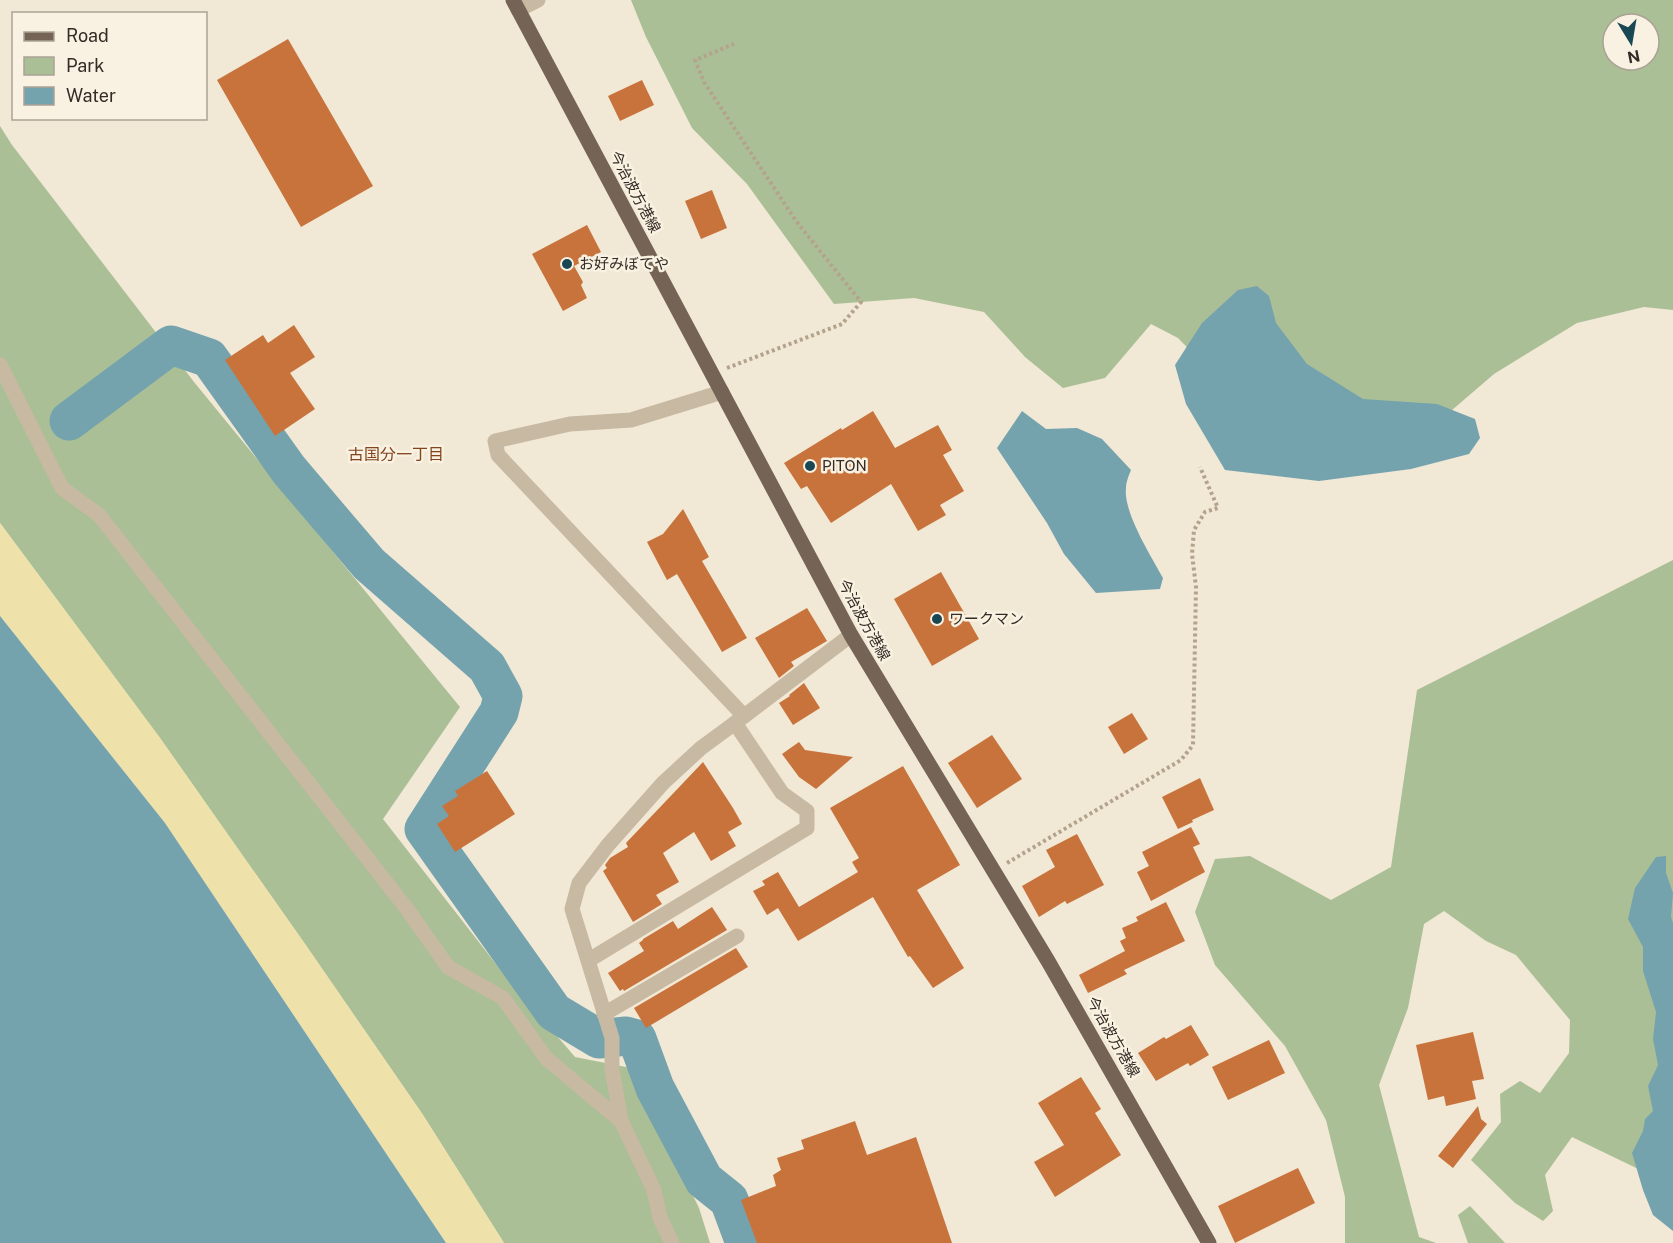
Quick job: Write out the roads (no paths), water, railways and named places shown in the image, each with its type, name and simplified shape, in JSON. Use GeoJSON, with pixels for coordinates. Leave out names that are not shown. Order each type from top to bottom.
{"type":"FeatureCollection","features":[{"type":"Feature","properties":{"kind":"main road","name":"今治波方港線"},"geometry":{"type":"LineString","coordinates":[[516,5],[851,635],[1054,971],[1209,1243]]}},
{"type":"Feature","properties":{"kind":"street"},"geometry":{"type":"LineString","coordinates":[[516,5],[538,0]]}},
{"type":"Feature","properties":{"kind":"street"},"geometry":{"type":"LineString","coordinates":[[0,365],[62,488],[99,515],[407,909],[448,967],[503,998],[546,1058],[621,1121]]}},
{"type":"Feature","properties":{"kind":"street"},"geometry":{"type":"LineString","coordinates":[[589,960],[807,828],[807,811],[782,793],[740,719],[498,455],[495,441],[570,424],[631,420],[722,392]]}},
{"type":"Feature","properties":{"kind":"street"},"geometry":{"type":"LineString","coordinates":[[672,1243],[660,1218],[654,1190],[621,1121],[612,1069],[612,1038],[572,909],[579,883],[608,845],[663,783],[700,748],[851,635]]}},
{"type":"Feature","properties":{"kind":"street"},"geometry":{"type":"LineString","coordinates":[[604,1014],[737,936]]}},
{"type":"Feature","properties":{"kind":"water"},"geometry":{"type":"Polygon","coordinates":[[[1257,286],[1269,296],[1276,323],[1307,364],[1363,399],[1437,404],[1475,419],[1480,438],[1469,454],[1411,469],[1319,481],[1225,470],[1186,404],[1175,365],[1202,323],[1238,290],[1257,286]]]}},
{"type":"Feature","properties":{"kind":"water"},"geometry":{"type":"Polygon","coordinates":[[[1022,411],[1046,429],[1077,428],[1102,439],[1131,470],[1127,481],[1126,498],[1139,534],[1163,578],[1160,589],[1096,593],[1064,554],[1047,523],[997,448],[1022,411]]]}},
{"type":"Feature","properties":{"kind":"water"},"geometry":{"type":"Polygon","coordinates":[[[0,616],[165,823],[446,1243],[0,1243],[0,616]]]}},
{"type":"Feature","properties":{"kind":"water"},"geometry":{"type":"Polygon","coordinates":[[[1666,856],[1666,873],[1673,893],[1671,917],[1673,923],[1673,1231],[1653,1215],[1632,1153],[1643,1131],[1645,1119],[1653,1111],[1648,1086],[1658,1065],[1653,1039],[1656,1012],[1643,971],[1643,947],[1628,919],[1635,888],[1656,857],[1666,856]]]}},
{"type":"Feature","properties":{"kind":"waterway"},"geometry":{"type":"LineString","coordinates":[[69,421],[171,345],[209,358],[289,470],[369,564],[487,667],[503,696],[499,712],[424,829],[554,1012],[599,1039],[626,1036],[637,1039],[655,1088],[704,1180],[729,1200],[745,1243]]}},
{"type":"Feature","properties":{"kind":"place","name":"お好みぼてや"},"geometry":{"type":"Point","coordinates":[567,264]}},
{"type":"Feature","properties":{"kind":"place","name":"PITON"},"geometry":{"type":"Point","coordinates":[810,466]}},
{"type":"Feature","properties":{"kind":"place","name":"ワークマン"},"geometry":{"type":"Point","coordinates":[937,619]}},
{"type":"Feature","properties":{"kind":"district","name":"古国分一丁目"},"geometry":{"type":"Point","coordinates":[396,454]}}]}
